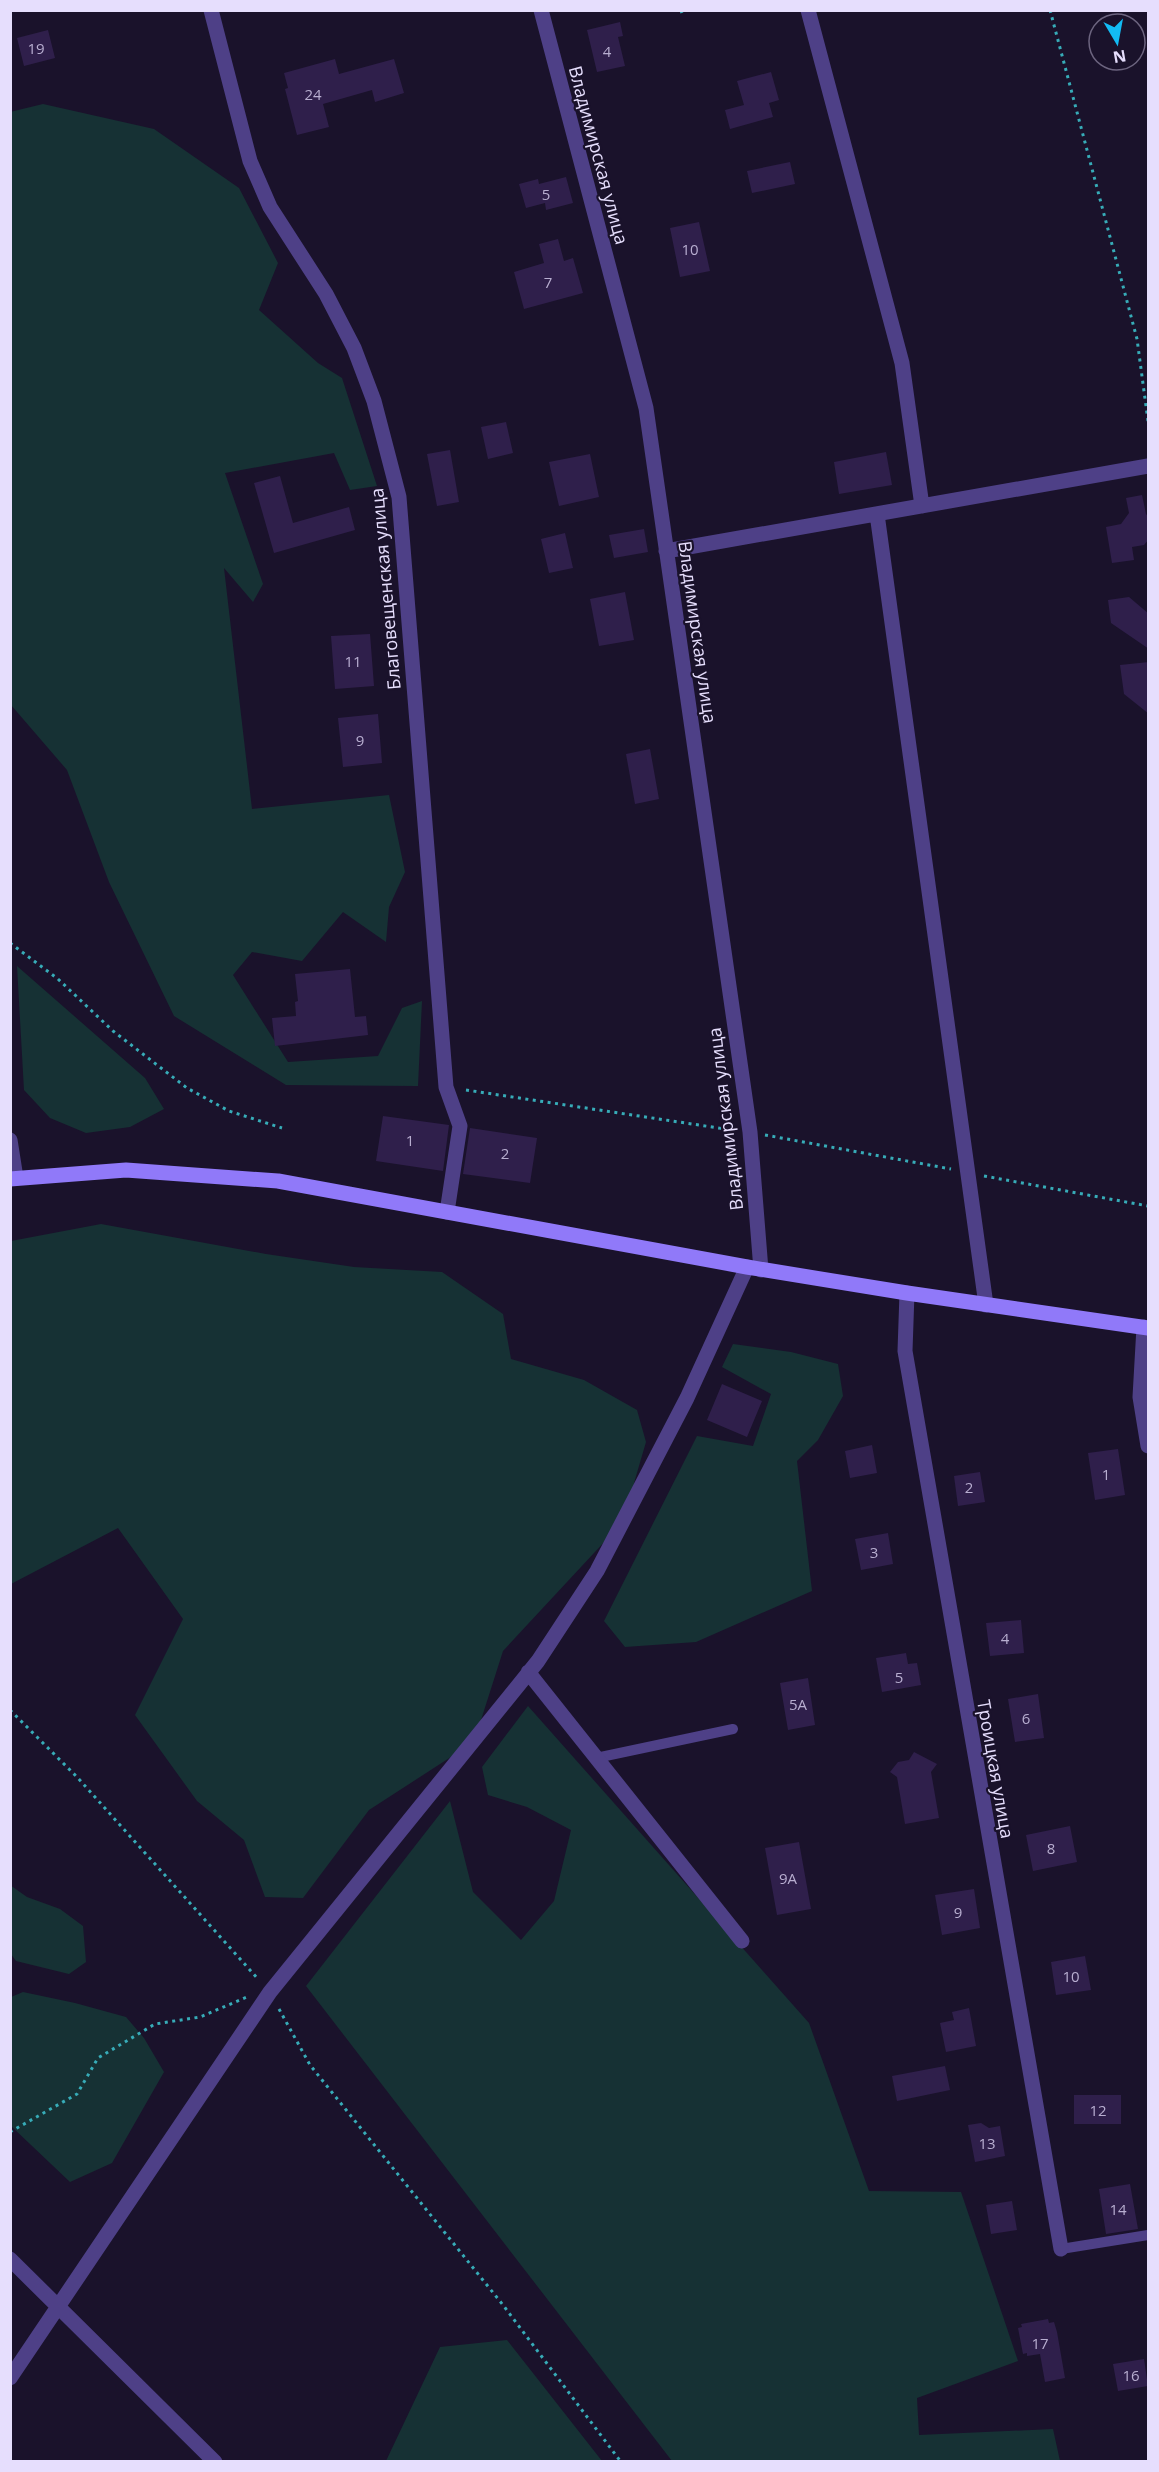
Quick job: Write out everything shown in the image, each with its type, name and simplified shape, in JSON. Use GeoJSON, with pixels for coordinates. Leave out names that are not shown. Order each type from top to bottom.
{"type":"FeatureCollection","features":[{"type":"Feature","properties":{"kind":"street","name":"Благовещенская улица"},"geometry":{"type":"LineString","coordinates":[[211,10],[250,161],[270,207],[326,294],[354,348],[374,401],[399,497],[446,1087],[460,1126],[447,1212]]}},
{"type":"Feature","properties":{"kind":"street","name":"Владимирская улица"},"geometry":{"type":"LineString","coordinates":[[541,10],[646,408],[750,1132],[754,1268]]}},
{"type":"Feature","properties":{"kind":"street"},"geometry":{"type":"LineString","coordinates":[[808,10],[902,363],[922,506]]}},
{"type":"Feature","properties":{"kind":"street"},"geometry":{"type":"LineString","coordinates":[[666,551],[1149,466]]}},
{"type":"Feature","properties":{"kind":"street"},"geometry":{"type":"LineString","coordinates":[[878,514],[966,1172],[986,1305]]}},
{"type":"Feature","properties":{"kind":"street"},"geometry":{"type":"LineString","coordinates":[[10,1140],[13,1179],[126,1170],[278,1181],[754,1268],[986,1305],[1146,1327],[1140,1397],[1149,1446]]}},
{"type":"Feature","properties":{"kind":"street"},"geometry":{"type":"LineString","coordinates":[[10,2378],[270,1992],[528,1672],[597,1571],[754,1268]]}},
{"type":"Feature","properties":{"kind":"street","name":"Троицкая улица"},"geometry":{"type":"LineString","coordinates":[[907,1293],[906,1351],[1061,2249]]}},
{"type":"Feature","properties":{"kind":"street"},"geometry":{"type":"LineString","coordinates":[[528,1672],[742,1941]]}},
{"type":"Feature","properties":{"kind":"street"},"geometry":{"type":"LineString","coordinates":[[10,2259],[215,2462]]}},
{"type":"Feature","properties":{"kind":"lane"},"geometry":{"type":"LineString","coordinates":[[596,1758],[733,1729]]}},
{"type":"Feature","properties":{"kind":"lane"},"geometry":{"type":"LineString","coordinates":[[1061,2249],[1149,2235]]}},
{"type":"Feature","properties":{"kind":"path"},"geometry":{"type":"LineString","coordinates":[[680,12],[686,10]]}},
{"type":"Feature","properties":{"kind":"path"},"geometry":{"type":"LineString","coordinates":[[1050,10],[1137,339],[1149,421]]}},
{"type":"Feature","properties":{"kind":"path"},"geometry":{"type":"LineString","coordinates":[[10,943],[58,979],[113,1031],[187,1088],[229,1111],[282,1128]]}},
{"type":"Feature","properties":{"kind":"path"},"geometry":{"type":"LineString","coordinates":[[446,1087],[750,1132],[1149,1206]]}},
{"type":"Feature","properties":{"kind":"path"},"geometry":{"type":"LineString","coordinates":[[10,1710],[77,1777],[270,1992],[310,2065],[503,2305],[621,2462]]}},
{"type":"Feature","properties":{"kind":"path"},"geometry":{"type":"LineString","coordinates":[[10,2132],[77,2094],[98,2058],[155,2024],[200,2017],[239,1999],[270,1992]]}},
{"type":"Feature","properties":{"kind":"green space"},"geometry":{"type":"Polygon","coordinates":[[[43,104],[154,129],[239,188],[278,263],[259,310],[318,363],[342,378],[377,486],[350,490],[334,453],[225,473],[263,584],[253,602],[224,568],[252,809],[389,795],[405,872],[389,907],[386,942],[343,912],[302,961],[252,952],[233,975],[288,1062],[378,1056],[402,1008],[422,1001],[418,1086],[286,1085],[174,1016],[109,882],[67,770],[11,705],[10,112],[43,104]]]}},
{"type":"Feature","properties":{"kind":"green space"},"geometry":{"type":"Polygon","coordinates":[[[17,966],[145,1078],[164,1109],[130,1127],[86,1133],[50,1118],[24,1090],[17,966]]]}},
{"type":"Feature","properties":{"kind":"green space"},"geometry":{"type":"Polygon","coordinates":[[[101,1224],[266,1254],[354,1267],[442,1272],[503,1314],[511,1359],[584,1380],[637,1410],[646,1442],[634,1483],[633,1511],[503,1651],[474,1742],[369,1810],[303,1898],[265,1897],[244,1840],[197,1801],[135,1715],[183,1619],[118,1528],[11,1584],[11,1241],[101,1224]]]}},
{"type":"Feature","properties":{"kind":"green space"},"geometry":{"type":"Polygon","coordinates":[[[733,1344],[791,1352],[838,1364],[843,1396],[818,1440],[797,1461],[812,1591],[696,1642],[625,1647],[604,1621],[697,1436],[753,1446],[771,1394],[722,1367],[733,1344]]]}},
{"type":"Feature","properties":{"kind":"green space"},"geometry":{"type":"Polygon","coordinates":[[[528,1706],[809,2023],[869,2191],[961,2192],[1018,2361],[917,2398],[919,2435],[1053,2429],[1060,2461],[672,2461],[306,1986],[450,1801],[473,1892],[521,1940],[554,1901],[571,1830],[527,1807],[488,1795],[482,1767],[528,1706]]]}},
{"type":"Feature","properties":{"kind":"green space"},"geometry":{"type":"Polygon","coordinates":[[[10,1885],[27,1897],[60,1909],[83,1926],[86,1962],[69,1974],[16,1961],[11,1954],[10,1885]]]}},
{"type":"Feature","properties":{"kind":"green space"},"geometry":{"type":"Polygon","coordinates":[[[23,1992],[126,2017],[144,2038],[164,2072],[112,2163],[70,2182],[11,2126],[11,1997],[23,1992]]]}},
{"type":"Feature","properties":{"kind":"green space"},"geometry":{"type":"Polygon","coordinates":[[[507,2340],[602,2461],[386,2461],[440,2347],[507,2340]]]}},
{"type":"Feature","properties":{"kind":"building"},"geometry":{"type":"Polygon","coordinates":[[[620,22],[623,36],[618,37],[625,66],[597,72],[587,30],[620,22]]]}},
{"type":"Feature","properties":{"kind":"building"},"geometry":{"type":"Polygon","coordinates":[[[48,30],[55,58],[24,66],[17,38],[48,30]]]}},
{"type":"Feature","properties":{"kind":"building"},"geometry":{"type":"Polygon","coordinates":[[[335,59],[339,74],[394,59],[404,93],[375,102],[372,90],[323,104],[329,127],[297,135],[285,89],[288,88],[284,73],[335,59]]]}},
{"type":"Feature","properties":{"kind":"building"},"geometry":{"type":"Polygon","coordinates":[[[771,72],[779,100],[769,103],[773,117],[730,129],[725,110],[744,105],[737,81],[771,72]]]}},
{"type":"Feature","properties":{"kind":"building"},"geometry":{"type":"Polygon","coordinates":[[[790,162],[795,184],[752,193],[747,171],[790,162]]]}},
{"type":"Feature","properties":{"kind":"building"},"geometry":{"type":"Polygon","coordinates":[[[566,177],[573,203],[546,210],[545,203],[526,208],[519,184],[538,179],[539,184],[566,177]]]}},
{"type":"Feature","properties":{"kind":"building"},"geometry":{"type":"Polygon","coordinates":[[[699,222],[710,271],[680,277],[670,228],[699,222]]]}},
{"type":"Feature","properties":{"kind":"building"},"geometry":{"type":"Polygon","coordinates":[[[558,239],[564,261],[573,258],[583,293],[524,309],[514,272],[544,263],[539,244],[558,239]]]}},
{"type":"Feature","properties":{"kind":"building"},"geometry":{"type":"Polygon","coordinates":[[[506,422],[513,453],[488,459],[481,427],[506,422]]]}},
{"type":"Feature","properties":{"kind":"building"},"geometry":{"type":"Polygon","coordinates":[[[450,450],[459,502],[437,506],[427,454],[450,450]]]}},
{"type":"Feature","properties":{"kind":"building"},"geometry":{"type":"Polygon","coordinates":[[[886,452],[892,485],[839,494],[834,462],[886,452]]]}},
{"type":"Feature","properties":{"kind":"building"},"geometry":{"type":"Polygon","coordinates":[[[590,454],[599,497],[559,506],[549,462],[590,454]]]}},
{"type":"Feature","properties":{"kind":"building"},"geometry":{"type":"Polygon","coordinates":[[[280,476],[293,523],[349,507],[355,530],[274,553],[254,483],[280,476]]]}},
{"type":"Feature","properties":{"kind":"building"},"geometry":{"type":"Polygon","coordinates":[[[1142,495],[1149,518],[1149,539],[1144,545],[1132,547],[1134,560],[1112,563],[1106,527],[1121,524],[1129,513],[1126,498],[1142,495]]]}},
{"type":"Feature","properties":{"kind":"building"},"geometry":{"type":"Polygon","coordinates":[[[644,529],[648,552],[614,558],[609,535],[644,529]]]}},
{"type":"Feature","properties":{"kind":"building"},"geometry":{"type":"Polygon","coordinates":[[[565,533],[573,568],[549,573],[541,539],[565,533]]]}},
{"type":"Feature","properties":{"kind":"building"},"geometry":{"type":"Polygon","coordinates":[[[625,592],[634,640],[599,646],[590,599],[625,592]]]}},
{"type":"Feature","properties":{"kind":"building"},"geometry":{"type":"Polygon","coordinates":[[[1129,597],[1149,614],[1149,649],[1111,623],[1108,600],[1129,597]]]}},
{"type":"Feature","properties":{"kind":"building"},"geometry":{"type":"Polygon","coordinates":[[[370,634],[374,686],[335,689],[331,636],[370,634]]]}},
{"type":"Feature","properties":{"kind":"building"},"geometry":{"type":"Polygon","coordinates":[[[1149,662],[1149,714],[1124,694],[1120,665],[1149,662]]]}},
{"type":"Feature","properties":{"kind":"building"},"geometry":{"type":"Polygon","coordinates":[[[378,714],[382,763],[343,767],[338,718],[378,714]]]}},
{"type":"Feature","properties":{"kind":"building"},"geometry":{"type":"Polygon","coordinates":[[[650,749],[659,799],[635,804],[626,754],[650,749]]]}},
{"type":"Feature","properties":{"kind":"building"},"geometry":{"type":"Polygon","coordinates":[[[350,969],[355,1017],[366,1016],[368,1035],[275,1046],[272,1018],[296,1016],[295,1002],[298,1001],[295,974],[350,969]]]}},
{"type":"Feature","properties":{"kind":"building"},"geometry":{"type":"Polygon","coordinates":[[[383,1116],[449,1125],[443,1171],[376,1161],[383,1116]]]}},
{"type":"Feature","properties":{"kind":"building"},"geometry":{"type":"Polygon","coordinates":[[[470,1128],[537,1138],[530,1183],[463,1174],[470,1128]]]}},
{"type":"Feature","properties":{"kind":"building"},"geometry":{"type":"Polygon","coordinates":[[[722,1384],[762,1401],[747,1437],[707,1420],[722,1384]]]}},
{"type":"Feature","properties":{"kind":"building"},"geometry":{"type":"Polygon","coordinates":[[[872,1445],[877,1473],[850,1478],[845,1451],[872,1445]]]}},
{"type":"Feature","properties":{"kind":"building"},"geometry":{"type":"Polygon","coordinates":[[[1118,1449],[1125,1495],[1095,1500],[1088,1453],[1118,1449]]]}},
{"type":"Feature","properties":{"kind":"building"},"geometry":{"type":"Polygon","coordinates":[[[980,1472],[985,1502],[958,1506],[954,1476],[980,1472]]]}},
{"type":"Feature","properties":{"kind":"building"},"geometry":{"type":"Polygon","coordinates":[[[888,1533],[893,1564],[861,1570],[855,1539],[888,1533]]]}},
{"type":"Feature","properties":{"kind":"building"},"geometry":{"type":"Polygon","coordinates":[[[1021,1620],[1024,1653],[990,1656],[986,1623],[1021,1620]]]}},
{"type":"Feature","properties":{"kind":"building"},"geometry":{"type":"Polygon","coordinates":[[[906,1653],[908,1664],[917,1663],[921,1685],[882,1692],[876,1658],[906,1653]]]}},
{"type":"Feature","properties":{"kind":"building"},"geometry":{"type":"Polygon","coordinates":[[[808,1678],[815,1725],[788,1730],[780,1683],[808,1678]]]}},
{"type":"Feature","properties":{"kind":"building"},"geometry":{"type":"Polygon","coordinates":[[[1038,1694],[1044,1738],[1015,1742],[1008,1699],[1038,1694]]]}},
{"type":"Feature","properties":{"kind":"building"},"geometry":{"type":"Polygon","coordinates":[[[914,1752],[937,1764],[931,1772],[939,1818],[905,1824],[897,1777],[890,1772],[898,1762],[909,1760],[914,1752]]]}},
{"type":"Feature","properties":{"kind":"building"},"geometry":{"type":"Polygon","coordinates":[[[1070,1826],[1077,1862],[1033,1871],[1026,1835],[1070,1826]]]}},
{"type":"Feature","properties":{"kind":"building"},"geometry":{"type":"Polygon","coordinates":[[[799,1842],[811,1909],[777,1915],[765,1848],[799,1842]]]}},
{"type":"Feature","properties":{"kind":"building"},"geometry":{"type":"Polygon","coordinates":[[[974,1889],[980,1928],[942,1935],[935,1895],[974,1889]]]}},
{"type":"Feature","properties":{"kind":"building"},"geometry":{"type":"Polygon","coordinates":[[[1085,1956],[1091,1990],[1056,1995],[1051,1962],[1085,1956]]]}},
{"type":"Feature","properties":{"kind":"building"},"geometry":{"type":"Polygon","coordinates":[[[969,2008],[976,2046],[946,2052],[940,2023],[954,2020],[952,2012],[969,2008]]]}},
{"type":"Feature","properties":{"kind":"building"},"geometry":{"type":"Polygon","coordinates":[[[945,2066],[950,2090],[897,2101],[892,2076],[945,2066]]]}},
{"type":"Feature","properties":{"kind":"building"},"geometry":{"type":"Polygon","coordinates":[[[1074,2095],[1121,2095],[1121,2124],[1074,2124],[1074,2095]]]}},
{"type":"Feature","properties":{"kind":"building"},"geometry":{"type":"Polygon","coordinates":[[[981,2123],[989,2128],[1000,2126],[1005,2156],[975,2162],[968,2125],[981,2123]]]}},
{"type":"Feature","properties":{"kind":"building"},"geometry":{"type":"Polygon","coordinates":[[[1130,2184],[1138,2229],[1106,2234],[1099,2189],[1130,2184]]]}},
{"type":"Feature","properties":{"kind":"building"},"geometry":{"type":"Polygon","coordinates":[[[1012,2201],[1017,2230],[991,2234],[986,2205],[1012,2201]]]}},
{"type":"Feature","properties":{"kind":"building"},"geometry":{"type":"Polygon","coordinates":[[[1048,2319],[1049,2323],[1054,2322],[1057,2332],[1065,2378],[1045,2382],[1040,2354],[1027,2356],[1027,2353],[1023,2354],[1018,2328],[1022,2327],[1021,2324],[1048,2319]]]}},
{"type":"Feature","properties":{"kind":"building"},"geometry":{"type":"Polygon","coordinates":[[[1144,2359],[1148,2386],[1118,2391],[1113,2364],[1144,2359]]]}}]}
